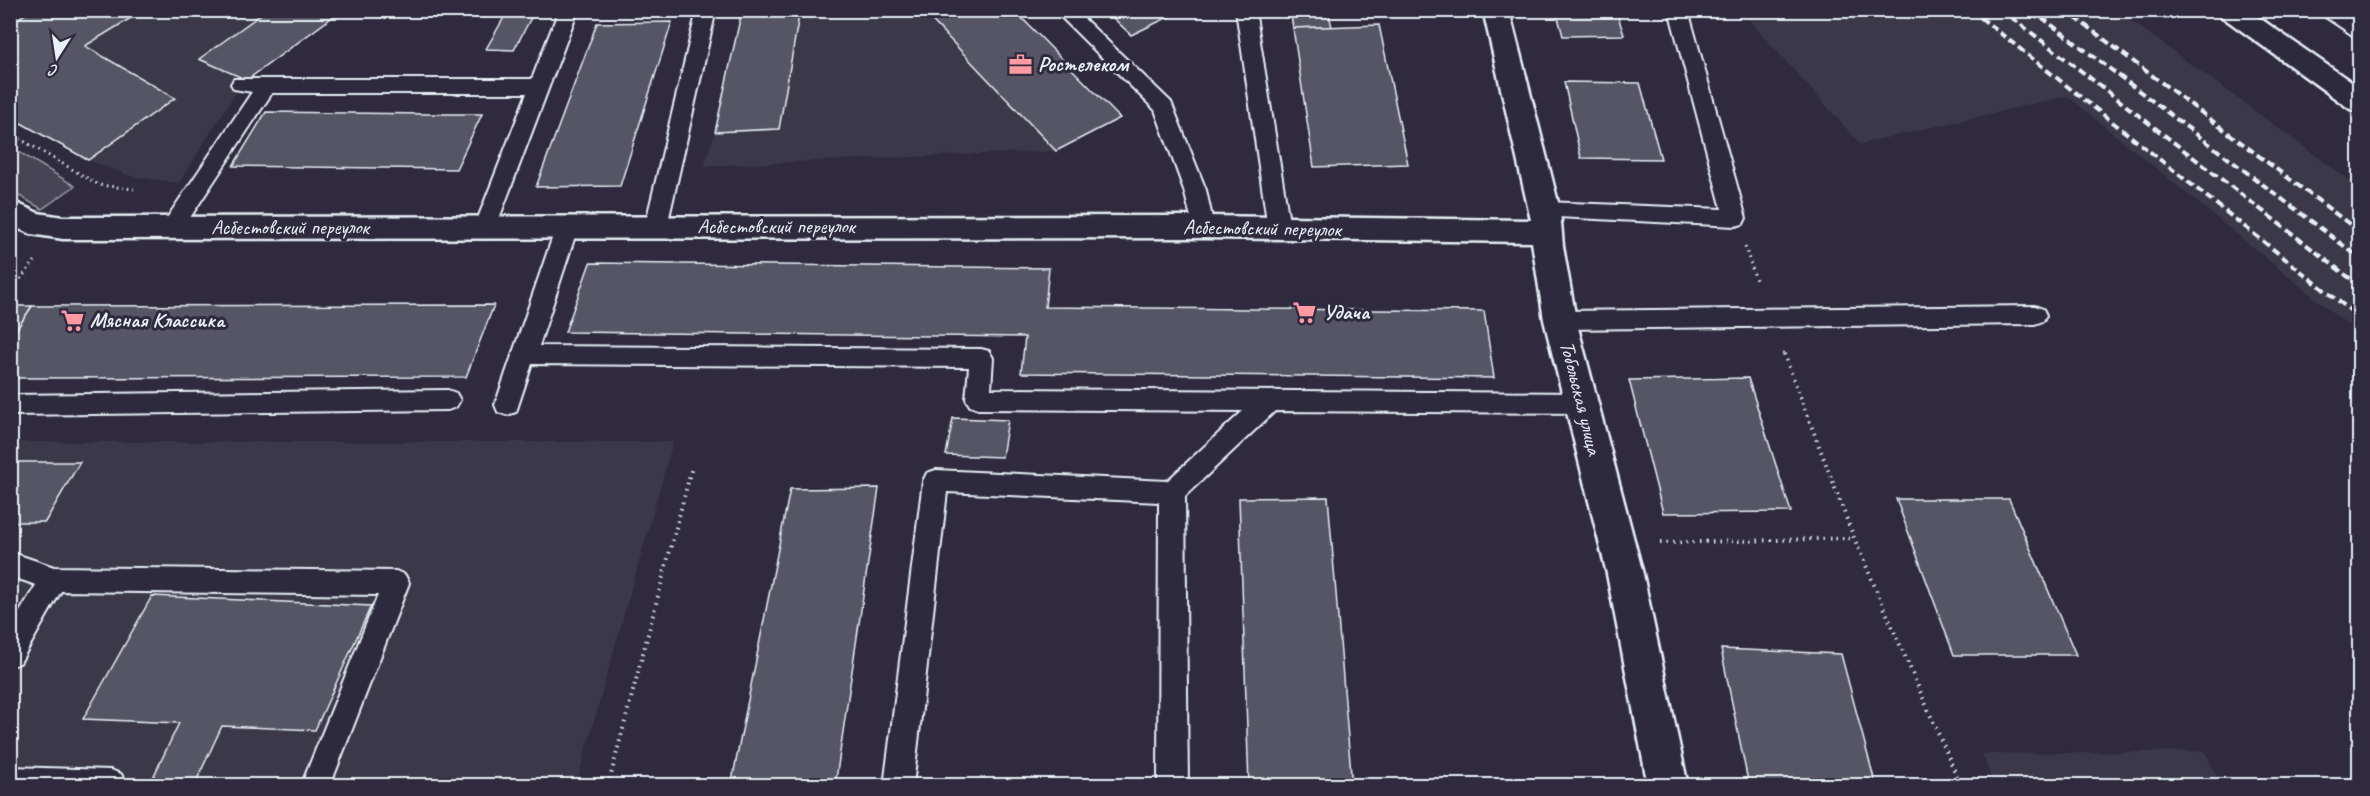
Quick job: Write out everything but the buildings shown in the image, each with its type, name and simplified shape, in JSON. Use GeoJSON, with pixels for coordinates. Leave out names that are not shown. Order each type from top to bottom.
{"type":"FeatureCollection","features":[{"type":"Feature","properties":{"kind":"street","name":"Тобольская улица"},"geometry":{"type":"LineString","coordinates":[[1496,10],[1546,220],[1561,320],[1618,544],[1668,786]]}},
{"type":"Feature","properties":{"kind":"street"},"geometry":{"type":"LineString","coordinates":[[2230,10],[2360,102]]}},
{"type":"Feature","properties":{"kind":"street","name":"Асбестовский переулок"},"geometry":{"type":"LineString","coordinates":[[17,225],[63,228],[656,226],[1279,228],[1546,220]]}},
{"type":"Feature","properties":{"kind":"lane"},"geometry":{"type":"LineString","coordinates":[[486,226],[569,10]]}},
{"type":"Feature","properties":{"kind":"lane"},"geometry":{"type":"LineString","coordinates":[[656,226],[707,10]]}},
{"type":"Feature","properties":{"kind":"lane"},"geometry":{"type":"LineString","coordinates":[[1063,10],[1164,107],[1195,190],[1203,227]]}},
{"type":"Feature","properties":{"kind":"lane"},"geometry":{"type":"LineString","coordinates":[[1245,10],[1279,228]]}},
{"type":"Feature","properties":{"kind":"lane"},"geometry":{"type":"LineString","coordinates":[[1546,220],[1735,218],[1677,10]]}},
{"type":"Feature","properties":{"kind":"lane"},"geometry":{"type":"LineString","coordinates":[[2324,10],[2360,34]]}},
{"type":"Feature","properties":{"kind":"lane"},"geometry":{"type":"LineString","coordinates":[[241,84],[266,86],[540,86]]}},
{"type":"Feature","properties":{"kind":"lane"},"geometry":{"type":"LineString","coordinates":[[172,227],[266,86]]}},
{"type":"Feature","properties":{"kind":"lane"},"geometry":{"type":"LineString","coordinates":[[507,405],[567,227]]}},
{"type":"Feature","properties":{"kind":"lane"},"geometry":{"type":"LineString","coordinates":[[1561,320],[2035,315]]}},
{"type":"Feature","properties":{"kind":"lane"},"geometry":{"type":"LineString","coordinates":[[524,355],[981,358],[978,399],[1267,403],[1582,403]]}},
{"type":"Feature","properties":{"kind":"lane"},"geometry":{"type":"LineString","coordinates":[[10,405],[448,400]]}},
{"type":"Feature","properties":{"kind":"lane"},"geometry":{"type":"LineString","coordinates":[[898,786],[936,481],[1172,492],[1267,403]]}},
{"type":"Feature","properties":{"kind":"lane"},"geometry":{"type":"LineString","coordinates":[[1172,492],[1173,786]]}},
{"type":"Feature","properties":{"kind":"lane"},"geometry":{"type":"LineString","coordinates":[[10,564],[54,579],[396,583],[315,786]]}},
{"type":"Feature","properties":{"kind":"lane"},"geometry":{"type":"LineString","coordinates":[[10,654],[54,579]]}},
{"type":"Feature","properties":{"kind":"lane"},"geometry":{"type":"LineString","coordinates":[[10,781],[111,784]]}},
{"type":"Feature","properties":{"kind":"path"},"geometry":{"type":"LineString","coordinates":[[1735,218],[1769,317],[1854,538],[1961,786]]}},
{"type":"Feature","properties":{"kind":"path"},"geometry":{"type":"LineString","coordinates":[[608,786],[692,467]]}},
{"type":"Feature","properties":{"kind":"path"},"geometry":{"type":"LineString","coordinates":[[1618,544],[1854,538]]}},
{"type":"Feature","properties":{"kind":"shaded area"},"geometry":{"type":"Polygon","coordinates":[[[32,10],[342,11],[241,84],[179,183],[130,176],[88,160],[32,10]]]}},
{"type":"Feature","properties":{"kind":"shaded area"},"geometry":{"type":"Polygon","coordinates":[[[742,10],[922,11],[1056,151],[704,166],[715,132],[742,10]]]}},
{"type":"Feature","properties":{"kind":"shaded area"},"geometry":{"type":"Polygon","coordinates":[[[1741,11],[2118,11],[2359,187],[2359,334],[2067,96],[1860,144],[1741,11]]]}},
{"type":"Feature","properties":{"kind":"shaded area"},"geometry":{"type":"Polygon","coordinates":[[[11,147],[75,186],[42,209],[11,191],[11,147]]]}},
{"type":"Feature","properties":{"kind":"shaded area"},"geometry":{"type":"Polygon","coordinates":[[[10,442],[673,442],[576,785],[11,786],[10,442]]]}},
{"type":"Feature","properties":{"kind":"shaded area"},"geometry":{"type":"Polygon","coordinates":[[[2205,751],[2221,785],[1994,785],[1982,754],[2205,751]]]}},
{"type":"Feature","properties":{"kind":"railway"},"geometry":{"type":"LineString","coordinates":[[1971,10],[2360,318]]}},
{"type":"Feature","properties":{"kind":"railway"},"geometry":{"type":"LineString","coordinates":[[2002,10],[2360,286]]}},
{"type":"Feature","properties":{"kind":"railway"},"geometry":{"type":"LineString","coordinates":[[2032,10],[2360,258]]}},
{"type":"Feature","properties":{"kind":"railway"},"geometry":{"type":"LineString","coordinates":[[2065,10],[2360,232]]}},
{"type":"Feature","properties":{"kind":"place","name":"Ростелеком"},"geometry":{"type":"Point","coordinates":[1020,64]}},
{"type":"Feature","properties":{"kind":"place","name":"Удача"},"geometry":{"type":"Point","coordinates":[1305,312]}},
{"type":"Feature","properties":{"kind":"place","name":"Мясная Классика"},"geometry":{"type":"Point","coordinates":[72,320]}}]}
